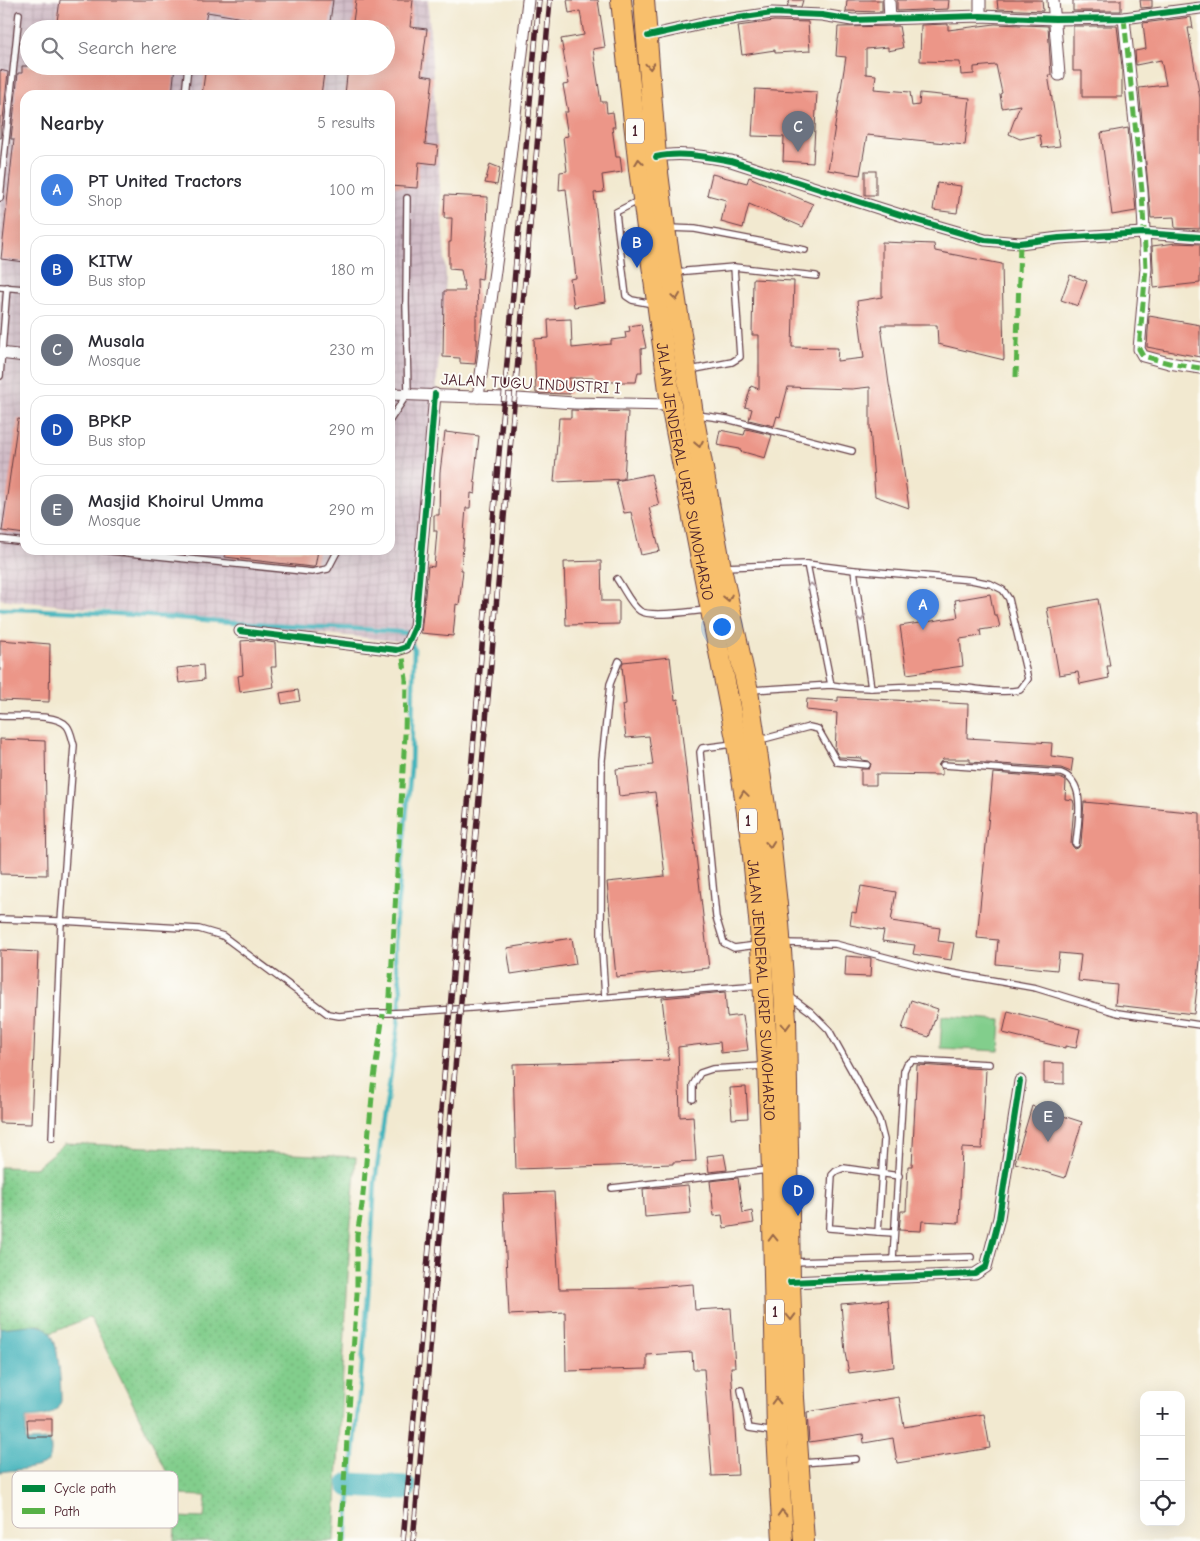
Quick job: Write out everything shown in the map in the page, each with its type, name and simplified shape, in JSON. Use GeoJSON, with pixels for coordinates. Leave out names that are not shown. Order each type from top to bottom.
{"type":"FeatureCollection","features":[{"type":"Feature","properties":{"kind":"highway","name":"JALAN JENDERAL URIP SUMOHARJO"},"geometry":{"type":"LineString","coordinates":[[621,0],[643,198],[671,405],[712,610],[746,742]]}},
{"type":"Feature","properties":{"kind":"highway","name":"JALAN JENDERAL URIP SUMOHARJO"},"geometry":{"type":"LineString","coordinates":[[644,0],[656,157],[686,370],[721,568],[748,691],[746,742],[752,846],[771,944],[790,1272],[794,1398],[804,1541]]}},
{"type":"Feature","properties":{"kind":"highway","name":"JALAN JENDERAL URIP SUMOHARJO"},"geometry":{"type":"LineString","coordinates":[[773,988],[768,1066],[777,1432],[783,1541]]}},
{"type":"Feature","properties":{"kind":"street"},"geometry":{"type":"LineString","coordinates":[[478,397],[509,167],[528,0]]}},
{"type":"Feature","properties":{"kind":"street"},"geometry":{"type":"LineString","coordinates":[[888,0],[890,19]]}},
{"type":"Feature","properties":{"kind":"street"},"geometry":{"type":"LineString","coordinates":[[980,0],[980,16]]}},
{"type":"Feature","properties":{"kind":"street"},"geometry":{"type":"LineString","coordinates":[[1053,0],[1059,75]]}},
{"type":"Feature","properties":{"kind":"street"},"geometry":{"type":"LineString","coordinates":[[648,36],[711,22],[772,13],[852,20],[980,16],[1056,19],[1124,18],[1200,8]]}},
{"type":"Feature","properties":{"kind":"street"},"geometry":{"type":"LineString","coordinates":[[1124,18],[1142,191],[1146,268],[1139,349],[1144,356],[1168,363],[1200,368]]}},
{"type":"Feature","properties":{"kind":"street"},"geometry":{"type":"LineString","coordinates":[[656,157],[664,155],[701,156],[731,161],[985,240],[1020,243],[1143,233],[1200,237]]}},
{"type":"Feature","properties":{"kind":"street"},"geometry":{"type":"LineString","coordinates":[[1,353],[20,355]]}},
{"type":"Feature","properties":{"kind":"street","name":"JALAN TUGU INDUSTRI I"},"geometry":{"type":"LineString","coordinates":[[395,394],[435,394],[574,403],[671,405]]}},
{"type":"Feature","properties":{"kind":"street"},"geometry":{"type":"LineString","coordinates":[[240,631],[397,650],[406,647],[415,627],[435,394]]}},
{"type":"Feature","properties":{"kind":"street"},"geometry":{"type":"LineString","coordinates":[[790,1272],[975,1274],[986,1267],[999,1218],[1020,1081]]}},
{"type":"Feature","properties":{"kind":"lane"},"geometry":{"type":"LineString","coordinates":[[0,198],[18,14]]}},
{"type":"Feature","properties":{"kind":"lane"},"geometry":{"type":"LineString","coordinates":[[186,90],[187,75]]}},
{"type":"Feature","properties":{"kind":"lane"},"geometry":{"type":"LineString","coordinates":[[395,413],[408,394],[406,304],[407,198]]}},
{"type":"Feature","properties":{"kind":"lane"},"geometry":{"type":"LineString","coordinates":[[643,198],[616,212],[626,296],[632,300],[658,305]]}},
{"type":"Feature","properties":{"kind":"lane"},"geometry":{"type":"LineString","coordinates":[[665,228],[695,229],[805,250]]}},
{"type":"Feature","properties":{"kind":"lane"},"geometry":{"type":"LineString","coordinates":[[673,272],[734,267],[816,276]]}},
{"type":"Feature","properties":{"kind":"lane"},"geometry":{"type":"LineString","coordinates":[[686,370],[732,362],[740,357],[734,267]]}},
{"type":"Feature","properties":{"kind":"lane"},"geometry":{"type":"LineString","coordinates":[[0,376],[3,287],[20,289]]}},
{"type":"Feature","properties":{"kind":"lane"},"geometry":{"type":"LineString","coordinates":[[693,414],[727,419],[852,451]]}},
{"type":"Feature","properties":{"kind":"lane"},"geometry":{"type":"LineString","coordinates":[[0,539],[20,541]]}},
{"type":"Feature","properties":{"kind":"lane"},"geometry":{"type":"LineString","coordinates":[[148,555],[312,572],[328,569],[335,555]]}},
{"type":"Feature","properties":{"kind":"lane"},"geometry":{"type":"LineString","coordinates":[[721,568],[807,564],[972,580],[991,584],[1003,590],[1009,599],[1028,679],[1020,690],[999,692],[930,686],[871,688],[831,685],[748,691]]}},
{"type":"Feature","properties":{"kind":"lane"},"geometry":{"type":"LineString","coordinates":[[807,564],[831,685]]}},
{"type":"Feature","properties":{"kind":"lane"},"geometry":{"type":"LineString","coordinates":[[854,570],[871,688]]}},
{"type":"Feature","properties":{"kind":"lane"},"geometry":{"type":"LineString","coordinates":[[617,579],[638,609],[643,613],[661,614],[712,610]]}},
{"type":"Feature","properties":{"kind":"lane"},"geometry":{"type":"LineString","coordinates":[[605,997],[602,935],[602,760],[610,684],[619,661]]}},
{"type":"Feature","properties":{"kind":"lane"},"geometry":{"type":"LineString","coordinates":[[0,716],[60,720],[71,733],[74,745],[61,921],[52,1138]]}},
{"type":"Feature","properties":{"kind":"lane"},"geometry":{"type":"LineString","coordinates":[[866,765],[837,762],[818,729],[809,727],[746,742],[702,748],[700,752],[716,917],[724,942],[734,948],[771,944],[835,944],[935,970],[1036,988],[1118,1013],[1200,1025]]}},
{"type":"Feature","properties":{"kind":"lane"},"geometry":{"type":"LineString","coordinates":[[943,765],[1061,773],[1067,775],[1073,779],[1079,797],[1076,844]]}},
{"type":"Feature","properties":{"kind":"lane"},"geometry":{"type":"LineString","coordinates":[[0,919],[199,929],[224,936],[328,1014],[339,1016],[499,1007],[605,997],[773,988],[811,1012],[829,1030],[879,1120],[884,1140],[878,1232]]}},
{"type":"Feature","properties":{"kind":"lane"},"geometry":{"type":"LineString","coordinates":[[893,1259],[904,1071],[907,1064],[913,1060],[989,1064]]}},
{"type":"Feature","properties":{"kind":"lane"},"geometry":{"type":"LineString","coordinates":[[693,1099],[693,1086],[700,1073],[712,1069],[768,1066]]}},
{"type":"Feature","properties":{"kind":"lane"},"geometry":{"type":"LineString","coordinates":[[894,1233],[831,1229],[828,1225],[831,1181],[832,1175],[836,1171],[844,1168],[899,1176]]}},
{"type":"Feature","properties":{"kind":"lane"},"geometry":{"type":"LineString","coordinates":[[612,1188],[772,1170]]}},
{"type":"Feature","properties":{"kind":"lane"},"geometry":{"type":"LineString","coordinates":[[790,1272],[893,1259],[971,1256]]}},
{"type":"Feature","properties":{"kind":"lane"},"geometry":{"type":"LineString","coordinates":[[741,1390],[748,1428],[777,1432]]}},
{"type":"Feature","properties":{"kind":"lane"},"geometry":{"type":"LineString","coordinates":[[799,1463],[856,1459]]}},
{"type":"Feature","properties":{"kind":"shaded area"},"geometry":{"type":"Polygon","coordinates":[[[0,0],[428,0],[446,278],[414,643],[0,599],[0,0]]]}},
{"type":"Feature","properties":{"kind":"green space"},"geometry":{"type":"Polygon","coordinates":[[[942,1016],[1001,1020],[999,1051],[940,1048],[942,1016]]]}},
{"type":"Feature","properties":{"kind":"green space"},"geometry":{"type":"Polygon","coordinates":[[[65,1143],[356,1157],[334,1541],[174,1541],[175,1528],[178,1528],[178,1517],[204,1518],[206,1496],[178,1495],[178,1471],[166,1471],[90,1317],[51,1333],[41,1325],[0,1328],[0,1167],[35,1168],[65,1143]]]}},
{"type":"Feature","properties":{"kind":"water"},"geometry":{"type":"Polygon","coordinates":[[[30,1325],[42,1326],[49,1331],[54,1340],[58,1357],[61,1394],[59,1406],[47,1415],[26,1418],[26,1441],[50,1440],[51,1455],[46,1463],[41,1465],[27,1469],[0,1472],[0,1328],[30,1325]]]}},
{"type":"Feature","properties":{"kind":"building"},"geometry":{"type":"Polygon","coordinates":[[[60,0],[333,0],[330,20],[255,20],[207,12],[206,20],[57,20],[60,0]]]}},
{"type":"Feature","properties":{"kind":"building"},"geometry":{"type":"Polygon","coordinates":[[[356,0],[413,0],[410,27],[427,29],[421,75],[433,77],[425,144],[438,146],[436,164],[419,162],[417,188],[395,186],[395,90],[346,90],[347,75],[395,75],[395,20],[353,20],[356,0]]]}},
{"type":"Feature","properties":{"kind":"building"},"geometry":{"type":"Polygon","coordinates":[[[567,0],[598,0],[605,47],[593,49],[601,102],[606,102],[607,113],[613,112],[615,127],[612,127],[616,157],[620,157],[622,172],[602,175],[604,192],[594,193],[606,302],[574,307],[570,279],[576,278],[566,189],[559,190],[560,172],[567,171],[563,137],[568,136],[564,112],[568,112],[563,85],[569,84],[561,39],[584,35],[580,11],[569,13],[567,0]]]}},
{"type":"Feature","properties":{"kind":"building"},"geometry":{"type":"Polygon","coordinates":[[[790,0],[803,0],[801,7],[787,6],[790,0]]]}},
{"type":"Feature","properties":{"kind":"building"},"geometry":{"type":"Polygon","coordinates":[[[847,0],[882,0],[882,12],[846,11],[847,0]]]}},
{"type":"Feature","properties":{"kind":"building"},"geometry":{"type":"Polygon","coordinates":[[[897,0],[949,0],[948,9],[897,11],[897,0]]]}},
{"type":"Feature","properties":{"kind":"building"},"geometry":{"type":"Polygon","coordinates":[[[997,0],[1042,0],[1043,11],[998,9],[997,0]]]}},
{"type":"Feature","properties":{"kind":"building"},"geometry":{"type":"Polygon","coordinates":[[[1073,0],[1121,0],[1121,11],[1073,11],[1073,0]]]}},
{"type":"Feature","properties":{"kind":"building"},"geometry":{"type":"Polygon","coordinates":[[[1140,0],[1152,0],[1152,7],[1141,8],[1140,0]]]}},
{"type":"Feature","properties":{"kind":"building"},"geometry":{"type":"Polygon","coordinates":[[[1191,17],[1193,28],[1188,28],[1200,98],[1200,229],[1175,228],[1174,217],[1151,218],[1139,88],[1166,85],[1161,60],[1136,65],[1135,51],[1146,49],[1143,23],[1191,17]]]}},
{"type":"Feature","properties":{"kind":"building"},"geometry":{"type":"Polygon","coordinates":[[[774,21],[808,22],[810,51],[775,53],[775,50],[742,55],[738,26],[774,21]]]}},
{"type":"Feature","properties":{"kind":"building"},"geometry":{"type":"Polygon","coordinates":[[[948,24],[948,30],[995,24],[1048,26],[1051,75],[1048,75],[1060,146],[1042,148],[1040,135],[1020,139],[1009,134],[1020,105],[1002,108],[1000,94],[1002,93],[996,65],[974,67],[974,74],[961,75],[960,62],[920,61],[921,25],[948,24]]]}},
{"type":"Feature","properties":{"kind":"building"},"geometry":{"type":"Polygon","coordinates":[[[899,26],[903,48],[888,51],[888,47],[866,49],[866,74],[876,75],[874,89],[910,92],[912,106],[919,105],[920,93],[970,98],[965,145],[867,135],[860,175],[828,170],[846,57],[836,56],[838,27],[899,26]]]}},
{"type":"Feature","properties":{"kind":"building"},"geometry":{"type":"Polygon","coordinates":[[[1073,26],[1117,26],[1122,67],[1122,97],[1082,97],[1082,71],[1073,71],[1073,26]]]}},
{"type":"Feature","properties":{"kind":"building"},"geometry":{"type":"Polygon","coordinates":[[[0,70],[8,72],[1,138],[0,138],[0,70]]]}},
{"type":"Feature","properties":{"kind":"building"},"geometry":{"type":"Polygon","coordinates":[[[18,73],[20,75],[174,75],[173,90],[20,90],[20,261],[1,259],[14,139],[11,139],[18,73]]]}},
{"type":"Feature","properties":{"kind":"building"},"geometry":{"type":"Polygon","coordinates":[[[205,75],[324,75],[322,90],[203,90],[205,75]]]}},
{"type":"Feature","properties":{"kind":"building"},"geometry":{"type":"Polygon","coordinates":[[[755,89],[817,92],[813,163],[783,161],[784,137],[752,136],[755,89]]]}},
{"type":"Feature","properties":{"kind":"building"},"geometry":{"type":"Polygon","coordinates":[[[1128,128],[1136,211],[1112,215],[1101,133],[1128,128]]]}},
{"type":"Feature","properties":{"kind":"building"},"geometry":{"type":"Polygon","coordinates":[[[490,164],[500,168],[497,185],[485,183],[490,164]]]}},
{"type":"Feature","properties":{"kind":"building"},"geometry":{"type":"Polygon","coordinates":[[[865,171],[876,171],[876,195],[865,195],[865,171]]]}},
{"type":"Feature","properties":{"kind":"building"},"geometry":{"type":"Polygon","coordinates":[[[712,174],[747,183],[749,177],[813,204],[803,227],[749,204],[743,228],[721,222],[726,200],[707,195],[712,174]]]}},
{"type":"Feature","properties":{"kind":"building"},"geometry":{"type":"Polygon","coordinates":[[[937,183],[961,186],[957,213],[933,210],[937,183]]]}},
{"type":"Feature","properties":{"kind":"building"},"geometry":{"type":"Polygon","coordinates":[[[445,195],[488,197],[487,233],[482,279],[477,278],[478,316],[476,316],[477,346],[475,364],[460,363],[460,358],[443,357],[444,291],[465,291],[461,270],[449,269],[449,242],[451,242],[452,218],[444,218],[445,195]]]}},
{"type":"Feature","properties":{"kind":"building"},"geometry":{"type":"Polygon","coordinates":[[[882,242],[934,244],[935,251],[1002,264],[1004,360],[938,344],[937,325],[881,325],[909,508],[875,496],[870,427],[870,387],[852,389],[788,387],[780,417],[777,416],[774,426],[749,420],[752,409],[745,407],[751,386],[759,389],[759,335],[752,335],[753,279],[794,281],[792,347],[838,348],[837,361],[864,358],[857,301],[882,297],[882,242]]]}},
{"type":"Feature","properties":{"kind":"building"},"geometry":{"type":"Polygon","coordinates":[[[1176,243],[1200,244],[1200,283],[1154,288],[1152,246],[1176,243]]]}},
{"type":"Feature","properties":{"kind":"building"},"geometry":{"type":"Polygon","coordinates":[[[1070,275],[1087,281],[1078,306],[1061,300],[1070,275]]]}},
{"type":"Feature","properties":{"kind":"building"},"geometry":{"type":"Polygon","coordinates":[[[1149,316],[1200,325],[1200,357],[1147,347],[1149,316]]]}},
{"type":"Feature","properties":{"kind":"building"},"geometry":{"type":"Polygon","coordinates":[[[571,319],[572,348],[611,344],[611,340],[626,338],[625,332],[630,331],[629,326],[641,324],[646,348],[641,349],[642,372],[638,372],[636,382],[606,382],[606,384],[595,386],[594,378],[569,378],[570,394],[536,393],[534,339],[549,338],[548,320],[571,319]]]}},
{"type":"Feature","properties":{"kind":"building"},"geometry":{"type":"Polygon","coordinates":[[[571,410],[628,412],[624,479],[554,482],[559,418],[571,418],[571,410]]]}},
{"type":"Feature","properties":{"kind":"building"},"geometry":{"type":"Polygon","coordinates":[[[18,419],[20,419],[20,533],[2,531],[18,419]]]}},
{"type":"Feature","properties":{"kind":"building"},"geometry":{"type":"Polygon","coordinates":[[[746,429],[772,435],[765,458],[740,451],[740,449],[717,445],[720,430],[744,435],[746,429]]]}},
{"type":"Feature","properties":{"kind":"building"},"geometry":{"type":"Polygon","coordinates":[[[445,432],[479,436],[474,482],[476,483],[475,494],[471,493],[470,508],[466,508],[461,570],[463,570],[459,605],[456,604],[453,636],[421,633],[428,566],[434,567],[437,531],[434,531],[434,515],[439,515],[440,472],[445,432]]]}},
{"type":"Feature","properties":{"kind":"building"},"geometry":{"type":"Polygon","coordinates":[[[651,474],[659,505],[649,508],[660,551],[641,555],[631,512],[624,513],[616,481],[651,474]]]}},
{"type":"Feature","properties":{"kind":"building"},"geometry":{"type":"Polygon","coordinates":[[[225,555],[317,555],[315,567],[225,557],[225,555]]]}},
{"type":"Feature","properties":{"kind":"building"},"geometry":{"type":"Polygon","coordinates":[[[601,561],[602,601],[619,601],[619,624],[566,625],[564,562],[601,561]]]}},
{"type":"Feature","properties":{"kind":"building"},"geometry":{"type":"Polygon","coordinates":[[[990,594],[994,615],[997,615],[1000,627],[980,630],[981,636],[960,639],[963,666],[907,674],[900,626],[958,617],[955,600],[990,594]]]}},
{"type":"Feature","properties":{"kind":"building"},"geometry":{"type":"Polygon","coordinates":[[[1098,599],[1110,666],[1107,666],[1109,678],[1080,684],[1078,672],[1059,675],[1047,608],[1098,599]]]}},
{"type":"Feature","properties":{"kind":"building"},"geometry":{"type":"Polygon","coordinates":[[[0,640],[50,644],[49,702],[0,700],[0,640]]]}},
{"type":"Feature","properties":{"kind":"building"},"geometry":{"type":"Polygon","coordinates":[[[255,640],[275,643],[276,667],[271,667],[274,687],[240,692],[238,676],[243,675],[241,641],[255,640]]]}},
{"type":"Feature","properties":{"kind":"building"},"geometry":{"type":"Polygon","coordinates":[[[670,657],[675,700],[678,699],[709,968],[616,977],[607,882],[665,876],[655,792],[619,796],[616,769],[653,765],[649,736],[626,738],[622,705],[626,704],[622,666],[623,662],[670,657]]]}},
{"type":"Feature","properties":{"kind":"building"},"geometry":{"type":"Polygon","coordinates":[[[203,665],[204,680],[179,683],[177,668],[203,665]]]}},
{"type":"Feature","properties":{"kind":"building"},"geometry":{"type":"Polygon","coordinates":[[[298,690],[300,701],[282,704],[280,693],[298,690]]]}},
{"type":"Feature","properties":{"kind":"building"},"geometry":{"type":"Polygon","coordinates":[[[838,697],[968,704],[967,738],[1052,743],[1051,756],[1073,759],[1071,772],[1061,768],[970,762],[970,759],[943,759],[938,765],[942,770],[942,775],[876,774],[876,785],[861,785],[861,769],[869,769],[871,764],[869,761],[862,760],[862,758],[839,757],[835,750],[837,713],[806,710],[807,699],[838,701],[838,697]]]}},
{"type":"Feature","properties":{"kind":"building"},"geometry":{"type":"Polygon","coordinates":[[[0,739],[45,741],[47,875],[0,874],[0,739]]]}},
{"type":"Feature","properties":{"kind":"building"},"geometry":{"type":"Polygon","coordinates":[[[993,773],[1060,778],[1066,781],[1065,799],[1073,800],[1074,804],[1071,844],[1075,849],[1081,844],[1084,802],[1200,813],[1200,961],[1194,1014],[1115,1005],[1117,985],[1078,981],[1081,955],[1059,953],[1057,970],[996,964],[998,940],[977,938],[993,773]]]}},
{"type":"Feature","properties":{"kind":"building"},"geometry":{"type":"Polygon","coordinates":[[[861,886],[896,892],[891,921],[940,928],[938,941],[954,943],[951,960],[913,954],[915,945],[882,941],[884,931],[850,925],[852,912],[856,913],[861,886]]]}},
{"type":"Feature","properties":{"kind":"building"},"geometry":{"type":"Polygon","coordinates":[[[572,938],[576,964],[511,974],[507,948],[572,938]]]}},
{"type":"Feature","properties":{"kind":"building"},"geometry":{"type":"Polygon","coordinates":[[[0,950],[38,952],[31,1124],[0,1123],[0,950]]]}},
{"type":"Feature","properties":{"kind":"building"},"geometry":{"type":"Polygon","coordinates":[[[846,956],[871,958],[870,977],[845,976],[846,956]]]}},
{"type":"Feature","properties":{"kind":"building"},"geometry":{"type":"Polygon","coordinates":[[[725,992],[727,1017],[743,1015],[748,1050],[721,1053],[720,1042],[678,1047],[680,1117],[693,1116],[696,1161],[673,1162],[673,1164],[516,1169],[513,1064],[669,1060],[662,998],[725,992]]]}},
{"type":"Feature","properties":{"kind":"building"},"geometry":{"type":"Polygon","coordinates":[[[911,1000],[938,1009],[929,1037],[902,1029],[911,1000]]]}},
{"type":"Feature","properties":{"kind":"building"},"geometry":{"type":"Polygon","coordinates":[[[1008,1011],[1080,1029],[1076,1048],[1065,1046],[1065,1048],[1003,1033],[1008,1011]]]}},
{"type":"Feature","properties":{"kind":"building"},"geometry":{"type":"Polygon","coordinates":[[[1044,1062],[1064,1063],[1064,1084],[1044,1083],[1044,1062]]]}},
{"type":"Feature","properties":{"kind":"building"},"geometry":{"type":"Polygon","coordinates":[[[917,1065],[986,1069],[982,1149],[962,1148],[959,1223],[922,1221],[921,1231],[899,1230],[901,1211],[906,1211],[908,1166],[912,1166],[917,1065]]]}},
{"type":"Feature","properties":{"kind":"building"},"geometry":{"type":"Polygon","coordinates":[[[746,1087],[748,1118],[732,1119],[730,1088],[746,1087]]]}},
{"type":"Feature","properties":{"kind":"building"},"geometry":{"type":"Polygon","coordinates":[[[1032,1106],[1082,1122],[1065,1178],[1015,1163],[1032,1106]]]}},
{"type":"Feature","properties":{"kind":"building"},"geometry":{"type":"Polygon","coordinates":[[[724,1154],[727,1170],[709,1172],[707,1156],[724,1154]]]}},
{"type":"Feature","properties":{"kind":"building"},"geometry":{"type":"Polygon","coordinates":[[[738,1178],[743,1213],[752,1211],[754,1223],[724,1228],[722,1215],[714,1216],[710,1181],[738,1178]]]}},
{"type":"Feature","properties":{"kind":"building"},"geometry":{"type":"Polygon","coordinates":[[[688,1185],[691,1213],[645,1217],[643,1189],[688,1185]]]}},
{"type":"Feature","properties":{"kind":"building"},"geometry":{"type":"Polygon","coordinates":[[[554,1192],[559,1289],[642,1288],[693,1284],[695,1310],[731,1308],[735,1367],[731,1367],[738,1475],[712,1476],[704,1369],[693,1369],[692,1352],[647,1355],[647,1369],[566,1371],[565,1312],[509,1315],[503,1194],[554,1192]]]}},
{"type":"Feature","properties":{"kind":"building"},"geometry":{"type":"Polygon","coordinates":[[[888,1300],[894,1367],[849,1373],[845,1353],[841,1304],[888,1300]]]}},
{"type":"Feature","properties":{"kind":"building"},"geometry":{"type":"Polygon","coordinates":[[[899,1397],[904,1427],[984,1414],[990,1448],[897,1463],[893,1438],[864,1443],[863,1434],[809,1442],[807,1412],[899,1397]]]}},
{"type":"Feature","properties":{"kind":"building"},"geometry":{"type":"Polygon","coordinates":[[[27,1419],[52,1419],[52,1437],[28,1437],[27,1419]]]}},
{"type":"Feature","properties":{"kind":"waterway"},"geometry":{"type":"LineString","coordinates":[[0,609],[113,614],[407,633],[414,649],[411,768],[395,928],[395,961],[401,991],[398,1025],[375,1181],[368,1297],[346,1541]]}},
{"type":"Feature","properties":{"kind":"waterway"},"geometry":{"type":"LineString","coordinates":[[350,1485],[404,1488]]}},
{"type":"Feature","properties":{"kind":"railway"},"geometry":{"type":"LineString","coordinates":[[403,1541],[539,0]]}},
{"type":"Feature","properties":{"kind":"railway"},"geometry":{"type":"LineString","coordinates":[[413,1541],[550,0]]}},
{"type":"Feature","properties":{"kind":"marked path"},"geometry":{"type":"LineString","coordinates":[[1124,18],[1142,191],[1146,268],[1139,349],[1143,356],[1200,368]]}},
{"type":"Feature","properties":{"kind":"marked path"},"geometry":{"type":"LineString","coordinates":[[1016,377],[1020,243]]}},
{"type":"Feature","properties":{"kind":"marked path"},"geometry":{"type":"LineString","coordinates":[[389,1013],[405,735],[406,679],[402,650]]}},
{"type":"Feature","properties":{"kind":"marked path"},"geometry":{"type":"LineString","coordinates":[[340,1541],[357,1294],[357,1235],[362,1205],[373,1086],[383,1014]]}},
{"type":"Feature","properties":{"kind":"cycle path"},"geometry":{"type":"LineString","coordinates":[[648,36],[711,22],[772,13],[822,15],[852,20],[980,16],[1055,19],[1124,18],[1200,8]]}},
{"type":"Feature","properties":{"kind":"cycle path"},"geometry":{"type":"LineString","coordinates":[[656,157],[665,155],[703,156],[731,161],[985,240],[1020,243],[1059,238],[1143,233],[1200,237]]}},
{"type":"Feature","properties":{"kind":"cycle path"},"geometry":{"type":"LineString","coordinates":[[240,631],[397,650],[406,647],[415,627],[435,394]]}},
{"type":"Feature","properties":{"kind":"cycle path"},"geometry":{"type":"LineString","coordinates":[[790,1282],[975,1274],[986,1267],[999,1218],[1020,1081]]}},
{"type":"Feature","properties":{"kind":"place","name":"Musala"},"geometry":{"type":"Point","coordinates":[798,152]}},
{"type":"Feature","properties":{"kind":"place","name":"KITW"},"geometry":{"type":"Point","coordinates":[637,268]}},
{"type":"Feature","properties":{"kind":"place","name":"PT United Tractors"},"geometry":{"type":"Point","coordinates":[923,630]}},
{"type":"Feature","properties":{"kind":"place","name":"Masjid Khoirul Umma"},"geometry":{"type":"Point","coordinates":[1048,1142]}},
{"type":"Feature","properties":{"kind":"place","name":"BPKP"},"geometry":{"type":"Point","coordinates":[798,1216]}}]}
